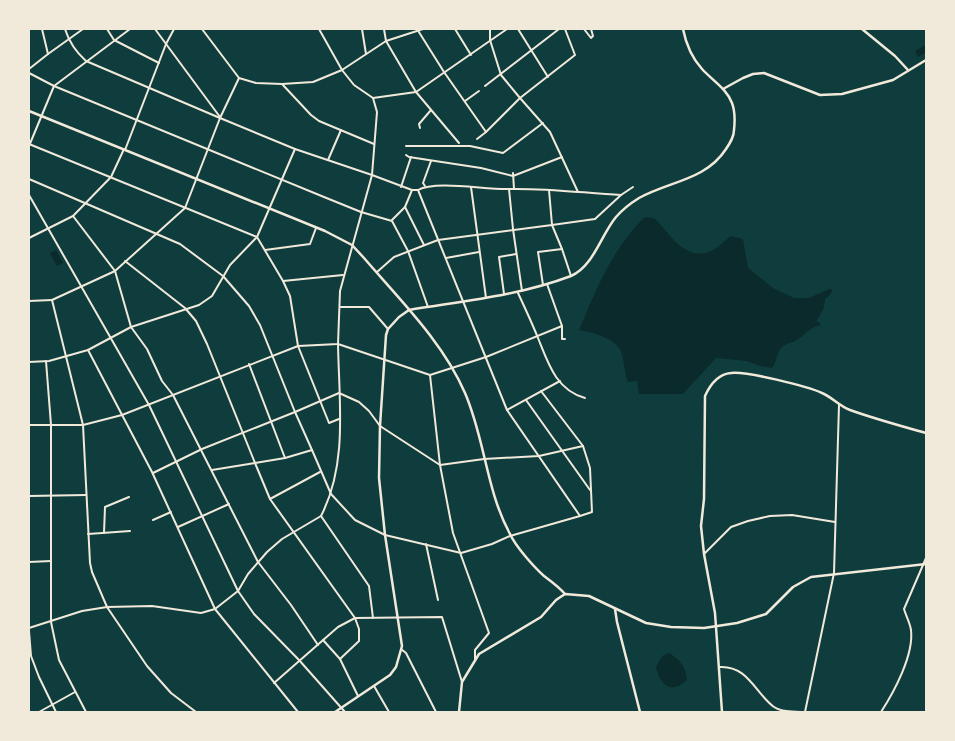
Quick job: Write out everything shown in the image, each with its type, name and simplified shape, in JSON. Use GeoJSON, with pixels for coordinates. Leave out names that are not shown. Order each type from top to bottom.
{"type":"FeatureCollection","features":[{"type":"Feature","properties":{"kind":"street"},"geometry":{"type":"LineString","coordinates":[[42,29],[48,54]]}},
{"type":"Feature","properties":{"kind":"street"},"geometry":{"type":"LineString","coordinates":[[65,29],[68,39],[78,54],[86,61],[295,149],[372,174],[412,190],[418,190],[425,186],[471,187],[571,190],[578,192],[621,195]]}},
{"type":"Feature","properties":{"kind":"street"},"geometry":{"type":"LineString","coordinates":[[29,69],[83,29]]}},
{"type":"Feature","properties":{"kind":"street"},"geometry":{"type":"LineString","coordinates":[[107,29],[114,40],[159,63]]}},
{"type":"Feature","properties":{"kind":"street"},"geometry":{"type":"LineString","coordinates":[[130,29],[54,86],[29,145],[256,237],[283,281],[290,296],[298,346],[329,423],[339,419]]}},
{"type":"Feature","properties":{"kind":"street"},"geometry":{"type":"LineString","coordinates":[[155,29],[220,118]]}},
{"type":"Feature","properties":{"kind":"street"},"geometry":{"type":"LineString","coordinates":[[29,238],[72,216],[111,177],[124,150],[166,44],[174,29]]}},
{"type":"Feature","properties":{"kind":"street"},"geometry":{"type":"LineString","coordinates":[[202,29],[239,78],[256,83],[282,84],[314,82],[342,70],[386,41],[423,29]]}},
{"type":"Feature","properties":{"kind":"street"},"geometry":{"type":"LineString","coordinates":[[56,712],[31,656],[29,629],[82,611],[108,606],[152,606],[201,613],[215,609],[238,591],[258,562],[282,539],[321,516],[331,494],[340,449],[338,344],[340,291],[372,174],[377,112],[373,98],[354,85],[342,70],[319,29]]}},
{"type":"Feature","properties":{"kind":"street"},"geometry":{"type":"LineString","coordinates":[[362,29],[366,54]]}},
{"type":"Feature","properties":{"kind":"street"},"geometry":{"type":"LineString","coordinates":[[384,29],[386,41],[416,92],[460,143]]}},
{"type":"Feature","properties":{"kind":"street"},"geometry":{"type":"LineString","coordinates":[[455,29],[471,55]]}},
{"type":"Feature","properties":{"kind":"street"},"geometry":{"type":"LineString","coordinates":[[490,29],[490,40],[501,75],[550,132],[578,192]]}},
{"type":"Feature","properties":{"kind":"street"},"geometry":{"type":"LineString","coordinates":[[373,98],[416,92],[507,29]]}},
{"type":"Feature","properties":{"kind":"street"},"geometry":{"type":"LineString","coordinates":[[518,29],[548,77]]}},
{"type":"Feature","properties":{"kind":"street"},"geometry":{"type":"LineString","coordinates":[[485,86],[559,29]]}},
{"type":"Feature","properties":{"kind":"street"},"geometry":{"type":"LineString","coordinates":[[477,140],[520,98],[574,55],[565,29]]}},
{"type":"Feature","properties":{"kind":"street"},"geometry":{"type":"LineString","coordinates":[[584,29],[591,38],[593,36],[591,29]]}},
{"type":"Feature","properties":{"kind":"street"},"geometry":{"type":"LineString","coordinates":[[335,712],[390,675],[396,667],[401,649],[398,618],[385,535],[379,478],[384,359],[388,329],[408,310],[518,293],[571,276],[584,266],[615,218],[625,208],[638,198],[698,175],[717,161],[731,142],[734,132],[732,102],[723,89],[702,69],[693,56],[685,41],[683,29]]}},
{"type":"Feature","properties":{"kind":"street"},"geometry":{"type":"LineString","coordinates":[[862,29],[895,56],[908,70]]}},
{"type":"Feature","properties":{"kind":"street"},"geometry":{"type":"LineString","coordinates":[[417,30],[486,132]]}},
{"type":"Feature","properties":{"kind":"street"},"geometry":{"type":"LineString","coordinates":[[723,89],[753,74],[764,73],[781,78],[808,92],[820,96],[828,95],[893,80],[926,60]]}},
{"type":"Feature","properties":{"kind":"street"},"geometry":{"type":"LineString","coordinates":[[29,74],[54,86],[361,212],[392,220],[408,252],[428,307]]}},
{"type":"Feature","properties":{"kind":"street"},"geometry":{"type":"LineString","coordinates":[[29,301],[52,300],[114,271],[185,208],[220,118],[239,78]]}},
{"type":"Feature","properties":{"kind":"street"},"geometry":{"type":"LineString","coordinates":[[282,84],[318,121],[374,144]]}},
{"type":"Feature","properties":{"kind":"street"},"geometry":{"type":"LineString","coordinates":[[465,101],[479,91]]}},
{"type":"Feature","properties":{"kind":"street"},"geometry":{"type":"LineString","coordinates":[[420,128],[419,124],[431,110]]}},
{"type":"Feature","properties":{"kind":"street"},"geometry":{"type":"LineString","coordinates":[[29,111],[269,208],[352,245],[435,341],[452,368],[465,393],[477,427],[495,501],[510,536],[539,571],[565,594]]}},
{"type":"Feature","properties":{"kind":"street"},"geometry":{"type":"LineString","coordinates":[[406,146],[470,146],[503,153],[543,123]]}},
{"type":"Feature","properties":{"kind":"street"},"geometry":{"type":"LineString","coordinates":[[328,160],[340,130]]}},
{"type":"Feature","properties":{"kind":"street"},"geometry":{"type":"LineString","coordinates":[[29,362],[46,361],[88,350],[131,327],[185,308],[199,305],[212,296],[230,265],[256,237],[295,149]]}},
{"type":"Feature","properties":{"kind":"street"},"geometry":{"type":"LineString","coordinates":[[406,155],[411,158],[481,168],[513,175],[562,156]]}},
{"type":"Feature","properties":{"kind":"street"},"geometry":{"type":"LineString","coordinates":[[401,186],[411,158]]}},
{"type":"Feature","properties":{"kind":"street"},"geometry":{"type":"LineString","coordinates":[[425,186],[423,184],[431,160]]}},
{"type":"Feature","properties":{"kind":"street"},"geometry":{"type":"LineString","coordinates":[[513,175],[514,189]]}},
{"type":"Feature","properties":{"kind":"street"},"geometry":{"type":"LineString","coordinates":[[29,179],[180,244],[223,276],[249,306],[260,325],[320,472],[331,494],[355,520],[385,535],[461,553],[492,544],[510,536],[592,512],[590,468],[583,446],[541,391]]}},
{"type":"Feature","properties":{"kind":"street"},"geometry":{"type":"LineString","coordinates":[[471,187],[486,298]]}},
{"type":"Feature","properties":{"kind":"street"},"geometry":{"type":"LineString","coordinates":[[376,272],[394,257],[438,240],[596,219],[621,195],[633,187]]}},
{"type":"Feature","properties":{"kind":"street"},"geometry":{"type":"LineString","coordinates":[[509,189],[512,229],[522,291]]}},
{"type":"Feature","properties":{"kind":"street"},"geometry":{"type":"LineString","coordinates":[[392,220],[404,207],[412,190]]}},
{"type":"Feature","properties":{"kind":"street"},"geometry":{"type":"LineString","coordinates":[[418,190],[507,410],[580,516]]}},
{"type":"Feature","properties":{"kind":"street"},"geometry":{"type":"LineString","coordinates":[[549,190],[552,225],[571,276]]}},
{"type":"Feature","properties":{"kind":"street"},"geometry":{"type":"LineString","coordinates":[[29,195],[149,405],[238,591],[254,614],[299,660],[345,712]]}},
{"type":"Feature","properties":{"kind":"street"},"geometry":{"type":"LineString","coordinates":[[404,207],[424,245]]}},
{"type":"Feature","properties":{"kind":"street"},"geometry":{"type":"LineString","coordinates":[[72,216],[114,271],[131,327],[148,349],[162,380],[173,395],[202,449],[258,562],[291,605],[318,645]]}},
{"type":"Feature","properties":{"kind":"street"},"geometry":{"type":"LineString","coordinates":[[265,250],[310,244],[316,228]]}},
{"type":"Feature","properties":{"kind":"street"},"geometry":{"type":"LineString","coordinates":[[543,285],[538,252],[562,249]]}},
{"type":"Feature","properties":{"kind":"street"},"geometry":{"type":"LineString","coordinates":[[446,258],[480,252]]}},
{"type":"Feature","properties":{"kind":"street"},"geometry":{"type":"LineString","coordinates":[[504,295],[500,257],[516,254]]}},
{"type":"Feature","properties":{"kind":"street"},"geometry":{"type":"LineString","coordinates":[[125,260],[185,308],[198,327],[234,409],[241,434],[270,498],[355,618],[359,629],[359,641],[340,660]]}},
{"type":"Feature","properties":{"kind":"street"},"geometry":{"type":"LineString","coordinates":[[283,281],[344,275]]}},
{"type":"Feature","properties":{"kind":"street"},"geometry":{"type":"LineString","coordinates":[[547,284],[562,326],[562,339],[565,339]]}},
{"type":"Feature","properties":{"kind":"street"},"geometry":{"type":"LineString","coordinates":[[518,293],[551,370],[572,393],[585,398]]}},
{"type":"Feature","properties":{"kind":"street"},"geometry":{"type":"LineString","coordinates":[[52,300],[83,425],[88,554],[92,572],[108,606],[147,666],[171,693],[196,712]]}},
{"type":"Feature","properties":{"kind":"street"},"geometry":{"type":"LineString","coordinates":[[340,306],[369,308],[388,329]]}},
{"type":"Feature","properties":{"kind":"street"},"geometry":{"type":"LineString","coordinates":[[29,425],[83,425],[122,415],[298,346],[338,344],[430,375],[486,357],[562,326]]}},
{"type":"Feature","properties":{"kind":"street"},"geometry":{"type":"LineString","coordinates":[[88,350],[153,473],[215,609],[298,712]]}},
{"type":"Feature","properties":{"kind":"street"},"geometry":{"type":"LineString","coordinates":[[46,361],[52,425],[51,622],[59,660],[86,712]]}},
{"type":"Feature","properties":{"kind":"street"},"geometry":{"type":"LineString","coordinates":[[249,364],[285,458]]}},
{"type":"Feature","properties":{"kind":"street"},"geometry":{"type":"LineString","coordinates":[[722,712],[717,627],[704,554],[701,526],[704,499],[705,403],[708,390],[712,383],[718,378],[729,373],[742,373],[811,389],[824,394],[839,405],[926,433]]}},
{"type":"Feature","properties":{"kind":"street"},"geometry":{"type":"LineString","coordinates":[[430,375],[440,465],[453,533],[489,634],[475,650],[475,659]]}},
{"type":"Feature","properties":{"kind":"street"},"geometry":{"type":"LineString","coordinates":[[507,410],[560,381]]}},
{"type":"Feature","properties":{"kind":"street"},"geometry":{"type":"LineString","coordinates":[[153,473],[202,449],[339,393],[359,402],[369,411],[380,426],[440,465],[484,459],[539,456],[583,446]]}},
{"type":"Feature","properties":{"kind":"street"},"geometry":{"type":"LineString","coordinates":[[526,400],[591,490]]}},
{"type":"Feature","properties":{"kind":"street"},"geometry":{"type":"LineString","coordinates":[[719,667],[726,667],[749,678],[775,707],[783,711],[805,712],[834,573],[839,405]]}},
{"type":"Feature","properties":{"kind":"street"},"geometry":{"type":"LineString","coordinates":[[212,470],[285,458],[312,450]]}},
{"type":"Feature","properties":{"kind":"street"},"geometry":{"type":"LineString","coordinates":[[270,498],[320,472]]}},
{"type":"Feature","properties":{"kind":"street"},"geometry":{"type":"LineString","coordinates":[[29,496],[86,496]]}},
{"type":"Feature","properties":{"kind":"street"},"geometry":{"type":"LineString","coordinates":[[104,533],[105,507],[129,497]]}},
{"type":"Feature","properties":{"kind":"street"},"geometry":{"type":"LineString","coordinates":[[178,527],[229,504]]}},
{"type":"Feature","properties":{"kind":"street"},"geometry":{"type":"LineString","coordinates":[[153,520],[171,512]]}},
{"type":"Feature","properties":{"kind":"street"},"geometry":{"type":"LineString","coordinates":[[704,554],[731,527],[748,521],[770,516],[792,515],[835,522]]}},
{"type":"Feature","properties":{"kind":"street"},"geometry":{"type":"LineString","coordinates":[[321,516],[368,586],[373,618]]}},
{"type":"Feature","properties":{"kind":"street"},"geometry":{"type":"LineString","coordinates":[[88,534],[130,531]]}},
{"type":"Feature","properties":{"kind":"street"},"geometry":{"type":"LineString","coordinates":[[426,544],[438,600]]}},
{"type":"Feature","properties":{"kind":"street"},"geometry":{"type":"LineString","coordinates":[[881,712],[894,690],[908,653],[911,629],[904,609],[925,564],[926,558]]}},
{"type":"Feature","properties":{"kind":"street"},"geometry":{"type":"LineString","coordinates":[[29,562],[51,561]]}},
{"type":"Feature","properties":{"kind":"street"},"geometry":{"type":"LineString","coordinates":[[458,712],[462,682],[479,654],[541,617],[556,600],[565,594],[572,593],[589,596],[646,623],[658,626],[692,629],[717,627],[766,614],[793,587],[801,581],[811,577],[834,573],[925,564]]}},
{"type":"Feature","properties":{"kind":"street"},"geometry":{"type":"LineString","coordinates":[[615,609],[640,712]]}},
{"type":"Feature","properties":{"kind":"street"},"geometry":{"type":"LineString","coordinates":[[274,683],[338,627],[355,618],[442,616],[462,682]]}},
{"type":"Feature","properties":{"kind":"street"},"geometry":{"type":"LineString","coordinates":[[323,640],[340,660],[358,696]]}},
{"type":"Feature","properties":{"kind":"street"},"geometry":{"type":"LineString","coordinates":[[401,649],[406,652],[436,712]]}},
{"type":"Feature","properties":{"kind":"street"},"geometry":{"type":"LineString","coordinates":[[374,686],[389,712]]}},
{"type":"Feature","properties":{"kind":"street"},"geometry":{"type":"LineString","coordinates":[[39,712],[75,692]]}},
{"type":"Feature","properties":{"kind":"water"},"geometry":{"type":"Polygon","coordinates":[[[926,45],[926,52],[918,57],[915,51],[926,45]]]}},
{"type":"Feature","properties":{"kind":"water"},"geometry":{"type":"Polygon","coordinates":[[[645,217],[654,218],[677,243],[691,252],[699,253],[711,251],[731,236],[743,239],[748,268],[773,288],[794,298],[809,298],[829,289],[833,290],[825,299],[824,308],[816,322],[819,322],[821,325],[814,327],[797,340],[781,348],[772,368],[760,366],[747,361],[716,358],[683,394],[639,394],[637,381],[628,382],[622,354],[618,346],[602,336],[579,330],[606,270],[624,242],[645,217]]]}},
{"type":"Feature","properties":{"kind":"water"},"geometry":{"type":"Polygon","coordinates":[[[56,250],[63,263],[57,266],[50,253],[56,250]]]}},
{"type":"Feature","properties":{"kind":"water"},"geometry":{"type":"Polygon","coordinates":[[[669,653],[682,664],[687,680],[676,687],[667,686],[663,683],[656,667],[662,656],[669,653]]]}}]}
